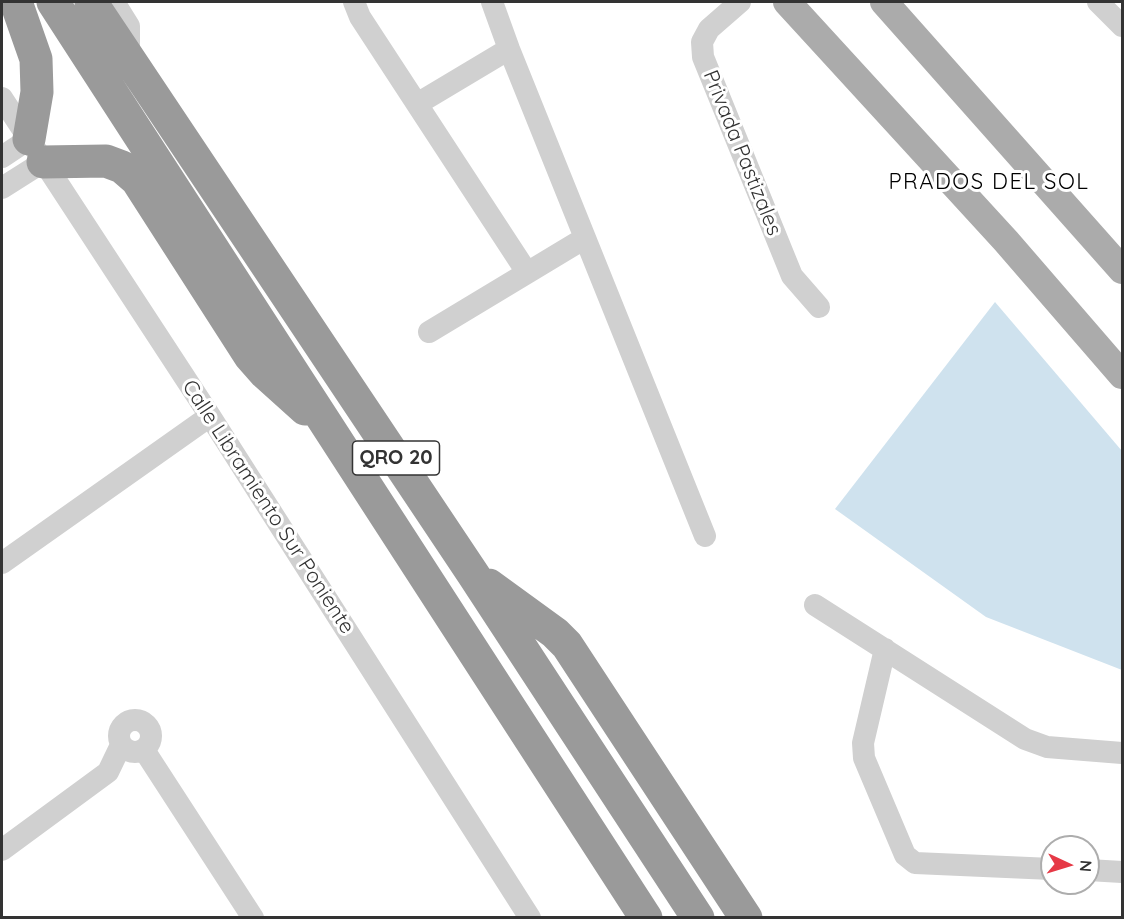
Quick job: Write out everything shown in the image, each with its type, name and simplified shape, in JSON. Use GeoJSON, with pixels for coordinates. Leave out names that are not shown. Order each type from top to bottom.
{"type":"FeatureCollection","features":[{"type":"Feature","properties":{"kind":"highway"},"geometry":{"type":"LineString","coordinates":[[16,2],[36,59],[36,151],[106,161],[122,167],[137,180],[250,356],[265,373],[339,441]]}},
{"type":"Feature","properties":{"kind":"highway","name":"QRO 20"},"geometry":{"type":"LineString","coordinates":[[53,2],[646,918]]}},
{"type":"Feature","properties":{"kind":"highway","name":"QRO 20"},"geometry":{"type":"LineString","coordinates":[[91,2],[473,574],[698,918]]}},
{"type":"Feature","properties":{"kind":"highway"},"geometry":{"type":"LineString","coordinates":[[473,574],[555,633],[567,645],[746,918]]}},
{"type":"Feature","properties":{"kind":"main road"},"geometry":{"type":"LineString","coordinates":[[787,2],[1006,241],[1122,375]]}},
{"type":"Feature","properties":{"kind":"main road"},"geometry":{"type":"LineString","coordinates":[[884,2],[1120,261]]}},
{"type":"Feature","properties":{"kind":"street"},"geometry":{"type":"LineString","coordinates":[[114,2],[129,26],[129,60]]}},
{"type":"Feature","properties":{"kind":"street"},"geometry":{"type":"LineString","coordinates":[[354,2],[360,17],[526,272]]}},
{"type":"Feature","properties":{"kind":"street"},"geometry":{"type":"LineString","coordinates":[[492,2],[508,49],[705,536]]}},
{"type":"Feature","properties":{"kind":"street","name":"Privada Pastizales"},"geometry":{"type":"LineString","coordinates":[[740,2],[709,29],[702,42],[703,57],[792,276],[819,308]]}},
{"type":"Feature","properties":{"kind":"street"},"geometry":{"type":"LineString","coordinates":[[1098,2],[1122,26]]}},
{"type":"Feature","properties":{"kind":"street"},"geometry":{"type":"LineString","coordinates":[[417,104],[508,49]]}},
{"type":"Feature","properties":{"kind":"street","name":"Calle Libramiento Sur Poniente"},"geometry":{"type":"LineString","coordinates":[[2,98],[210,416],[530,918]]}},
{"type":"Feature","properties":{"kind":"street"},"geometry":{"type":"LineString","coordinates":[[2,157],[36,151]]}},
{"type":"Feature","properties":{"kind":"street"},"geometry":{"type":"LineString","coordinates":[[2,188],[36,151]]}},
{"type":"Feature","properties":{"kind":"street"},"geometry":{"type":"LineString","coordinates":[[429,332],[585,238]]}},
{"type":"Feature","properties":{"kind":"street"},"geometry":{"type":"LineString","coordinates":[[2,563],[210,416]]}},
{"type":"Feature","properties":{"kind":"street"},"geometry":{"type":"LineString","coordinates":[[815,605],[1025,739],[1047,747],[1122,753]]}},
{"type":"Feature","properties":{"kind":"street"},"geometry":{"type":"LineString","coordinates":[[885,649],[863,743],[864,758],[905,855],[915,863],[1040,868]]}},
{"type":"Feature","properties":{"kind":"street"},"geometry":{"type":"LineString","coordinates":[[2,850],[108,772],[122,745],[119,732],[126,721],[139,719],[149,726],[152,739],[144,750],[132,752],[122,745]]}},
{"type":"Feature","properties":{"kind":"street"},"geometry":{"type":"LineString","coordinates":[[144,750],[253,918]]}},
{"type":"Feature","properties":{"kind":"street"},"geometry":{"type":"LineString","coordinates":[[1100,871],[1122,872]]}},
{"type":"Feature","properties":{"kind":"water"},"geometry":{"type":"Polygon","coordinates":[[[995,302],[1122,451],[1122,670],[986,617],[835,509],[995,302]]]}},
{"type":"Feature","properties":{"kind":"district","name":"PRADOS DEL SOL"},"geometry":{"type":"Point","coordinates":[989,182]}}]}
